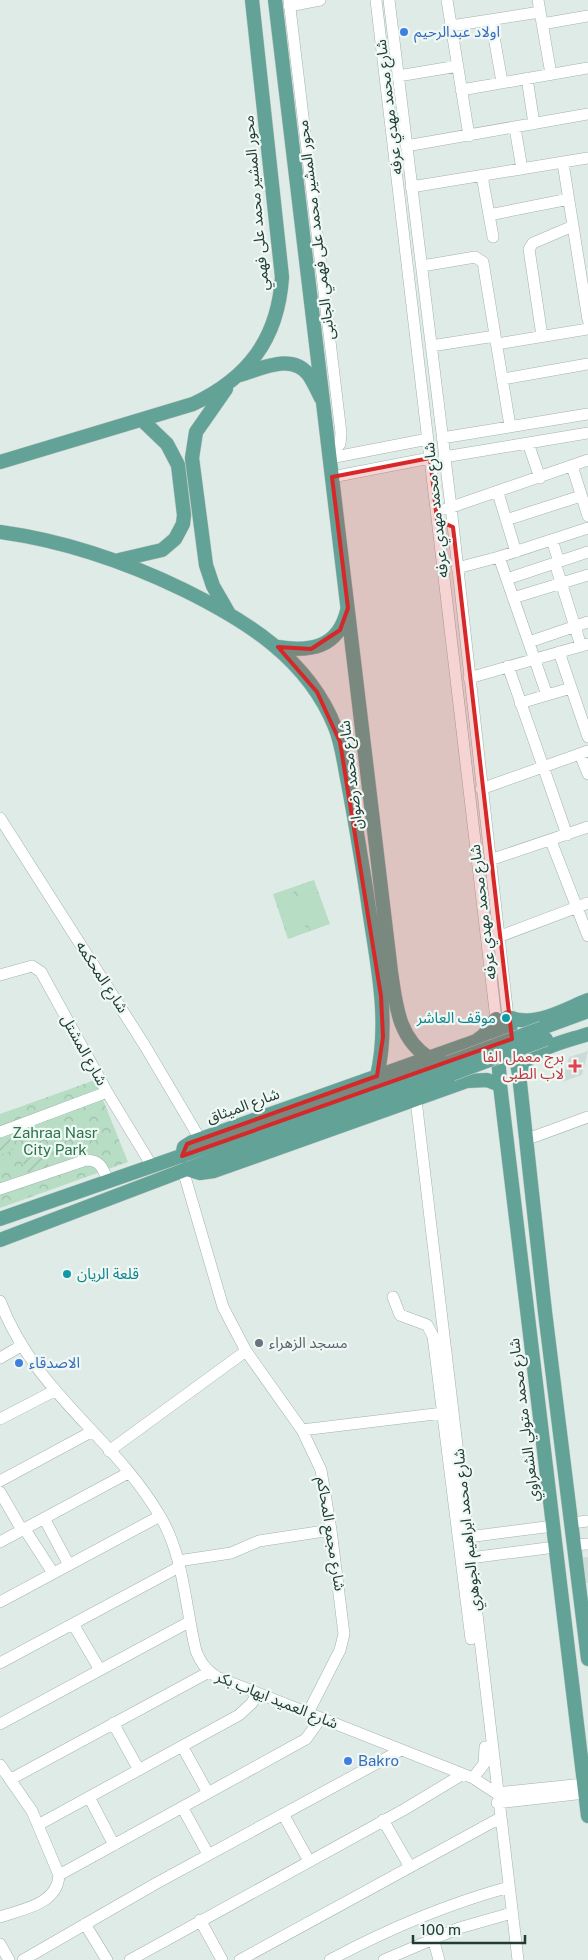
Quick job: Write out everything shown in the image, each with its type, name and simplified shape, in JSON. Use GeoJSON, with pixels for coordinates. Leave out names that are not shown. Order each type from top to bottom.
{"type":"FeatureCollection","features":[{"type":"Feature","properties":{"kind":"main road","name":"محور المشير محمد على فهمي"},"geometry":{"type":"LineString","coordinates":[[0,462],[193,404],[212,395],[236,378],[259,352],[273,324],[280,300],[282,277],[252,0]]}},
{"type":"Feature","properties":{"kind":"main road"},"geometry":{"type":"LineString","coordinates":[[275,0],[332,477]]}},
{"type":"Feature","properties":{"kind":"main road"},"geometry":{"type":"LineString","coordinates":[[228,612],[213,586],[206,565],[192,458],[193,441],[200,425],[236,378],[279,364],[296,364],[308,375],[324,403]]}},
{"type":"Feature","properties":{"kind":"main road"},"geometry":{"type":"LineString","coordinates":[[119,560],[162,550],[175,539],[183,524],[184,515],[178,465],[167,444],[142,420]]}},
{"type":"Feature","properties":{"kind":"main road","name":"شارع محمد رضوان"},"geometry":{"type":"LineString","coordinates":[[332,477],[391,972],[397,1008],[404,1033],[414,1046],[429,1058]]}},
{"type":"Feature","properties":{"kind":"main road"},"geometry":{"type":"LineString","coordinates":[[0,532],[62,542],[119,560],[228,612]]}},
{"type":"Feature","properties":{"kind":"main road"},"geometry":{"type":"LineString","coordinates":[[278,647],[300,650],[322,645],[340,630],[348,608]]}},
{"type":"Feature","properties":{"kind":"main road","name":"شارع محمد رضوان"},"geometry":{"type":"LineString","coordinates":[[228,612],[278,647],[308,680],[336,728],[362,858],[381,996],[384,1037],[377,1076]]}},
{"type":"Feature","properties":{"kind":"main road"},"geometry":{"type":"LineString","coordinates":[[588,1000],[535,1020],[520,1022],[502,1018],[519,1074],[525,1140],[588,1659]]}},
{"type":"Feature","properties":{"kind":"main road"},"geometry":{"type":"LineString","coordinates":[[184,1165],[588,1011]]}},
{"type":"Feature","properties":{"kind":"main road","name":"شارع الميثاق"},"geometry":{"type":"LineString","coordinates":[[184,1165],[184,1147],[200,1138],[460,1047],[480,1038],[502,1018]]}},
{"type":"Feature","properties":{"kind":"main road","name":"شارع محمد متولي الشعراوي"},"geometry":{"type":"LineString","coordinates":[[502,1018],[500,1084],[588,1816]]}},
{"type":"Feature","properties":{"kind":"main road"},"geometry":{"type":"LineString","coordinates":[[535,1020],[531,1035],[542,1051]]}},
{"type":"Feature","properties":{"kind":"main road"},"geometry":{"type":"LineString","coordinates":[[184,1165],[588,1024]]}},
{"type":"Feature","properties":{"kind":"main road"},"geometry":{"type":"LineString","coordinates":[[384,1037],[395,1039],[404,1033]]}},
{"type":"Feature","properties":{"kind":"main road"},"geometry":{"type":"LineString","coordinates":[[519,1074],[525,1061],[542,1051],[588,1034]]}},
{"type":"Feature","properties":{"kind":"main road"},"geometry":{"type":"LineString","coordinates":[[460,1047],[472,1060],[473,1080]]}},
{"type":"Feature","properties":{"kind":"main road","name":"شارع الميثاق"},"geometry":{"type":"LineString","coordinates":[[0,1219],[152,1166],[184,1165],[200,1173],[214,1171],[473,1080],[487,1080],[500,1084]]}},
{"type":"Feature","properties":{"kind":"main road"},"geometry":{"type":"LineString","coordinates":[[509,1159],[514,1164],[521,1164],[528,1156]]}},
{"type":"Feature","properties":{"kind":"main road","name":"شارع الميثاق"},"geometry":{"type":"LineString","coordinates":[[0,1240],[184,1165]]}},
{"type":"Feature","properties":{"kind":"main road"},"geometry":{"type":"LineString","coordinates":[[512,1183],[514,1178],[521,1175],[530,1180]]}},
{"type":"Feature","properties":{"kind":"main road"},"geometry":{"type":"LineString","coordinates":[[564,1617],[576,1620],[582,1614]]}},
{"type":"Feature","properties":{"kind":"main road"},"geometry":{"type":"LineString","coordinates":[[566,1639],[575,1634],[585,1635]]}},
{"type":"Feature","properties":{"kind":"street"},"geometry":{"type":"LineString","coordinates":[[289,3],[320,0]]}},
{"type":"Feature","properties":{"kind":"street","name":"شارع محمد مهدي عرفه"},"geometry":{"type":"LineString","coordinates":[[376,0],[438,524],[502,1018]]}},
{"type":"Feature","properties":{"kind":"street","name":"شارع محمد مهدي عرفه"},"geometry":{"type":"LineString","coordinates":[[389,0],[451,507],[498,937],[502,1018]]}},
{"type":"Feature","properties":{"kind":"street"},"geometry":{"type":"LineString","coordinates":[[447,0],[469,136]]}},
{"type":"Feature","properties":{"kind":"street"},"geometry":{"type":"LineString","coordinates":[[538,0],[551,74]]}},
{"type":"Feature","properties":{"kind":"street","name":"محور المشير محمد على فهمي الجانبى"},"geometry":{"type":"LineString","coordinates":[[289,3],[341,433],[340,444],[330,457]]}},
{"type":"Feature","properties":{"kind":"street"},"geometry":{"type":"LineString","coordinates":[[451,26],[540,12]]}},
{"type":"Feature","properties":{"kind":"street"},"geometry":{"type":"LineString","coordinates":[[542,24],[588,16]]}},
{"type":"Feature","properties":{"kind":"street"},"geometry":{"type":"LineString","coordinates":[[491,20],[502,82]]}},
{"type":"Feature","properties":{"kind":"street"},"geometry":{"type":"LineString","coordinates":[[398,76],[458,66]]}},
{"type":"Feature","properties":{"kind":"street"},"geometry":{"type":"LineString","coordinates":[[462,90],[588,68]]}},
{"type":"Feature","properties":{"kind":"street"},"geometry":{"type":"LineString","coordinates":[[526,78],[534,124]]}},
{"type":"Feature","properties":{"kind":"street"},"geometry":{"type":"LineString","coordinates":[[406,146],[588,114]]}},
{"type":"Feature","properties":{"kind":"street"},"geometry":{"type":"LineString","coordinates":[[515,128],[522,170]]}},
{"type":"Feature","properties":{"kind":"street"},"geometry":{"type":"LineString","coordinates":[[411,187],[588,158]]}},
{"type":"Feature","properties":{"kind":"street"},"geometry":{"type":"LineString","coordinates":[[564,163],[573,226],[585,279],[588,320]]}},
{"type":"Feature","properties":{"kind":"street"},"geometry":{"type":"LineString","coordinates":[[482,176],[493,237]]}},
{"type":"Feature","properties":{"kind":"street"},"geometry":{"type":"LineString","coordinates":[[489,215],[569,199]]}},
{"type":"Feature","properties":{"kind":"street"},"geometry":{"type":"LineString","coordinates":[[542,336],[528,249],[532,243],[573,226]]}},
{"type":"Feature","properties":{"kind":"street"},"geometry":{"type":"LineString","coordinates":[[422,266],[473,257],[483,262],[510,426]]}},
{"type":"Feature","properties":{"kind":"street"},"geometry":{"type":"LineString","coordinates":[[431,346],[542,336],[588,329]]}},
{"type":"Feature","properties":{"kind":"street"},"geometry":{"type":"LineString","coordinates":[[503,379],[588,364]]}},
{"type":"Feature","properties":{"kind":"street"},"geometry":{"type":"LineString","coordinates":[[442,438],[588,414]]}},
{"type":"Feature","properties":{"kind":"street"},"geometry":{"type":"LineString","coordinates":[[444,457],[588,433]]}},
{"type":"Feature","properties":{"kind":"street"},"geometry":{"type":"LineString","coordinates":[[330,457],[428,439]]}},
{"type":"Feature","properties":{"kind":"street"},"geometry":{"type":"LineString","coordinates":[[528,443],[540,478]]}},
{"type":"Feature","properties":{"kind":"street"},"geometry":{"type":"LineString","coordinates":[[332,477],[430,458]]}},
{"type":"Feature","properties":{"kind":"street"},"geometry":{"type":"LineString","coordinates":[[436,504],[443,509],[451,507],[498,493],[588,460]]}},
{"type":"Feature","properties":{"kind":"street"},"geometry":{"type":"LineString","coordinates":[[572,466],[588,516]]}},
{"type":"Feature","properties":{"kind":"street"},"geometry":{"type":"LineString","coordinates":[[498,493],[516,552]]}},
{"type":"Feature","properties":{"kind":"street"},"geometry":{"type":"LineString","coordinates":[[506,520],[581,496]]}},
{"type":"Feature","properties":{"kind":"street"},"geometry":{"type":"LineString","coordinates":[[438,524],[444,522],[453,527]]}},
{"type":"Feature","properties":{"kind":"street"},"geometry":{"type":"LineString","coordinates":[[457,568],[516,552],[588,528]]}},
{"type":"Feature","properties":{"kind":"street"},"geometry":{"type":"LineString","coordinates":[[469,678],[585,645],[575,626],[552,540]]}},
{"type":"Feature","properties":{"kind":"street"},"geometry":{"type":"LineString","coordinates":[[507,579],[588,552]]}},
{"type":"Feature","properties":{"kind":"street"},"geometry":{"type":"LineString","coordinates":[[499,557],[547,695]]}},
{"type":"Feature","properties":{"kind":"street"},"geometry":{"type":"LineString","coordinates":[[513,598],[588,575]]}},
{"type":"Feature","properties":{"kind":"street"},"geometry":{"type":"LineString","coordinates":[[529,642],[588,622]]}},
{"type":"Feature","properties":{"kind":"street"},"geometry":{"type":"LineString","coordinates":[[558,652],[588,737]]}},
{"type":"Feature","properties":{"kind":"street"},"geometry":{"type":"LineString","coordinates":[[508,666],[542,768],[567,835]]}},
{"type":"Feature","properties":{"kind":"street"},"geometry":{"type":"LineString","coordinates":[[520,703],[571,688]]}},
{"type":"Feature","properties":{"kind":"street"},"geometry":{"type":"LineString","coordinates":[[481,789],[584,752],[588,774]]}},
{"type":"Feature","properties":{"kind":"street","name":"شارع المحكمه"},"geometry":{"type":"LineString","coordinates":[[0,818],[145,1046],[200,1138]]}},
{"type":"Feature","properties":{"kind":"street"},"geometry":{"type":"LineString","coordinates":[[490,860],[588,829]]}},
{"type":"Feature","properties":{"kind":"street"},"geometry":{"type":"LineString","coordinates":[[550,840],[583,906],[588,936]]}},
{"type":"Feature","properties":{"kind":"street"},"geometry":{"type":"LineString","coordinates":[[498,937],[583,906]]}},
{"type":"Feature","properties":{"kind":"street","name":"شارع المشتل"},"geometry":{"type":"LineString","coordinates":[[0,975],[26,966],[37,968],[107,1092],[152,1166]]}},
{"type":"Feature","properties":{"kind":"street"},"geometry":{"type":"LineString","coordinates":[[0,1132],[107,1092]]}},
{"type":"Feature","properties":{"kind":"street","name":"شارع محمد ابراهيم الجوهري"},"geometry":{"type":"LineString","coordinates":[[416,1100],[497,1798],[518,1960]]}},
{"type":"Feature","properties":{"kind":"street"},"geometry":{"type":"LineString","coordinates":[[525,1140],[588,1117]]}},
{"type":"Feature","properties":{"kind":"street"},"geometry":{"type":"LineString","coordinates":[[0,1189],[86,1160],[94,1160],[100,1163],[108,1182]]}},
{"type":"Feature","properties":{"kind":"street","name":"شارع مجمع المحاكم"},"geometry":{"type":"LineString","coordinates":[[184,1165],[223,1307],[246,1351],[302,1430],[321,1470],[331,1530],[344,1634],[340,1650],[308,1713]]}},
{"type":"Feature","properties":{"kind":"street"},"geometry":{"type":"LineString","coordinates":[[130,1960],[383,1820],[468,1776],[484,1764],[486,1756],[431,1330],[422,1322],[400,1315],[393,1297]]}},
{"type":"Feature","properties":{"kind":"street","name":"شارع العميد ايهاب بكر"},"geometry":{"type":"LineString","coordinates":[[0,1301],[21,1346],[54,1391],[128,1473],[160,1516],[178,1564],[189,1622],[201,1662],[208,1672],[468,1776],[497,1798]]}},
{"type":"Feature","properties":{"kind":"street"},"geometry":{"type":"LineString","coordinates":[[0,1358],[21,1346]]}},
{"type":"Feature","properties":{"kind":"street"},"geometry":{"type":"LineString","coordinates":[[109,1451],[246,1351]]}},
{"type":"Feature","properties":{"kind":"street"},"geometry":{"type":"LineString","coordinates":[[0,1420],[54,1391]]}},
{"type":"Feature","properties":{"kind":"street"},"geometry":{"type":"LineString","coordinates":[[302,1430],[443,1413]]}},
{"type":"Feature","properties":{"kind":"street"},"geometry":{"type":"LineString","coordinates":[[0,1481],[91,1432]]}},
{"type":"Feature","properties":{"kind":"street"},"geometry":{"type":"LineString","coordinates":[[0,1542],[128,1473]]}},
{"type":"Feature","properties":{"kind":"street"},"geometry":{"type":"LineString","coordinates":[[0,1492],[53,1573]]}},
{"type":"Feature","properties":{"kind":"street"},"geometry":{"type":"LineString","coordinates":[[0,1602],[160,1516]]}},
{"type":"Feature","properties":{"kind":"street"},"geometry":{"type":"LineString","coordinates":[[44,1518],[69,1565]]}},
{"type":"Feature","properties":{"kind":"street"},"geometry":{"type":"LineString","coordinates":[[571,1523],[588,1521]]}},
{"type":"Feature","properties":{"kind":"street"},"geometry":{"type":"LineString","coordinates":[[468,1537],[553,1526]]}},
{"type":"Feature","properties":{"kind":"street"},"geometry":{"type":"LineString","coordinates":[[0,1663],[178,1564],[231,1553],[259,1541],[331,1530]]}},
{"type":"Feature","properties":{"kind":"street"},"geometry":{"type":"LineString","coordinates":[[573,1546],[588,1544]]}},
{"type":"Feature","properties":{"kind":"street"},"geometry":{"type":"LineString","coordinates":[[42,1555],[58,1546]]}},
{"type":"Feature","properties":{"kind":"street"},"geometry":{"type":"LineString","coordinates":[[470,1558],[555,1547]]}},
{"type":"Feature","properties":{"kind":"street"},"geometry":{"type":"LineString","coordinates":[[0,1724],[189,1622]]}},
{"type":"Feature","properties":{"kind":"street"},"geometry":{"type":"LineString","coordinates":[[73,1624],[100,1670]]}},
{"type":"Feature","properties":{"kind":"street"},"geometry":{"type":"LineString","coordinates":[[11,1779],[208,1672]]}},
{"type":"Feature","properties":{"kind":"street"},"geometry":{"type":"LineString","coordinates":[[38,1825],[239,1715],[252,1703],[258,1693]]}},
{"type":"Feature","properties":{"kind":"street"},"geometry":{"type":"LineString","coordinates":[[59,1875],[306,1739],[321,1718]]}},
{"type":"Feature","properties":{"kind":"street"},"geometry":{"type":"LineString","coordinates":[[113,1723],[138,1770]]}},
{"type":"Feature","properties":{"kind":"street"},"geometry":{"type":"LineString","coordinates":[[182,1746],[208,1793]]}},
{"type":"Feature","properties":{"kind":"street"},"geometry":{"type":"LineString","coordinates":[[23,1960],[208,1854],[400,1750]]}},
{"type":"Feature","properties":{"kind":"street"},"geometry":{"type":"LineString","coordinates":[[0,1765],[11,1779],[38,1825],[59,1875],[59,1885],[54,1894],[45,1900],[0,1917]]}},
{"type":"Feature","properties":{"kind":"street"},"geometry":{"type":"LineString","coordinates":[[497,1798],[585,1788]]}},
{"type":"Feature","properties":{"kind":"street"},"geometry":{"type":"LineString","coordinates":[[89,1797],[114,1845]]}},
{"type":"Feature","properties":{"kind":"street"},"geometry":{"type":"LineString","coordinates":[[182,1807],[208,1854]]}},
{"type":"Feature","properties":{"kind":"street"},"geometry":{"type":"LineString","coordinates":[[283,1814],[309,1861]]}},
{"type":"Feature","properties":{"kind":"street"},"geometry":{"type":"LineString","coordinates":[[240,1960],[500,1818]]}},
{"type":"Feature","properties":{"kind":"street"},"geometry":{"type":"LineString","coordinates":[[383,1820],[410,1867]]}},
{"type":"Feature","properties":{"kind":"street"},"geometry":{"type":"LineString","coordinates":[[330,1960],[361,1943],[435,1911],[509,1887]]}},
{"type":"Feature","properties":{"kind":"street"},"geometry":{"type":"LineString","coordinates":[[391,1959],[433,1938],[483,1920],[512,1913]]}},
{"type":"Feature","properties":{"kind":"street"},"geometry":{"type":"LineString","coordinates":[[200,1920],[222,1960]]}},
{"type":"Feature","properties":{"kind":"street"},"geometry":{"type":"LineString","coordinates":[[85,1924],[107,1960]]}},
{"type":"Feature","properties":{"kind":"street"},"geometry":{"type":"LineString","coordinates":[[433,1938],[440,1960]]}},
{"type":"Feature","properties":{"kind":"street"},"geometry":{"type":"LineString","coordinates":[[0,1944],[9,1960]]}},
{"type":"Feature","properties":{"kind":"highlighted area"},"geometry":{"type":"Polygon","coordinates":[[[430,458],[437,520],[453,527],[512,1039],[182,1156],[187,1144],[377,1076],[383,1037],[381,996],[340,742],[317,692],[278,647],[311,649],[340,630],[348,608],[332,477],[430,458]]]}},
{"type":"Feature","properties":{"kind":"shaded area","name":"برج معمل الفا لاب الطبى"},"geometry":{"type":"Polygon","coordinates":[[[588,1051],[582,1075],[562,1082],[569,1057],[588,1051]]]}},
{"type":"Feature","properties":{"kind":"shaded area"},"geometry":{"type":"Polygon","coordinates":[[[588,1557],[588,1583],[584,1583],[581,1558],[588,1557]]]}},
{"type":"Feature","properties":{"kind":"green space"},"geometry":{"type":"Polygon","coordinates":[[[314,880],[330,924],[288,939],[273,894],[314,880]]]}},
{"type":"Feature","properties":{"kind":"green space"},"geometry":{"type":"Polygon","coordinates":[[[313,881],[328,924],[310,930],[295,887],[313,881]]]}},
{"type":"Feature","properties":{"kind":"green space"},"geometry":{"type":"Polygon","coordinates":[[[292,888],[307,931],[289,937],[274,895],[292,888]]]}},
{"type":"Feature","properties":{"kind":"green space","name":"Zahraa Nasr City Park"},"geometry":{"type":"Polygon","coordinates":[[[95,1080],[128,1162],[0,1208],[0,1114],[95,1080]]]}},
{"type":"Feature","properties":{"kind":"green space"},"geometry":{"type":"Polygon","coordinates":[[[9,1133],[13,1150],[0,1155],[0,1136],[9,1133]]]}},
{"type":"Feature","properties":{"kind":"green space"},"geometry":{"type":"Polygon","coordinates":[[[43,1150],[49,1168],[29,1175],[21,1158],[43,1150]]]}},
{"type":"Feature","properties":{"kind":"place","name":"اولاد عبدالرحيم"},"geometry":{"type":"Point","coordinates":[404,32]}},
{"type":"Feature","properties":{"kind":"place","name":"موقف العاشر"},"geometry":{"type":"Point","coordinates":[506,1018]}},
{"type":"Feature","properties":{"kind":"place","name":"برج معمل الفا لاب الطبى"},"geometry":{"type":"Point","coordinates":[575,1066]}},
{"type":"Feature","properties":{"kind":"place","name":"قلعة الريان"},"geometry":{"type":"Point","coordinates":[67,1274]}},
{"type":"Feature","properties":{"kind":"place","name":"مسجد الزهراء"},"geometry":{"type":"Point","coordinates":[259,1343]}},
{"type":"Feature","properties":{"kind":"place","name":"الاصدقاء"},"geometry":{"type":"Point","coordinates":[19,1363]}},
{"type":"Feature","properties":{"kind":"place","name":"Bakro"},"geometry":{"type":"Point","coordinates":[348,1761]}}]}
